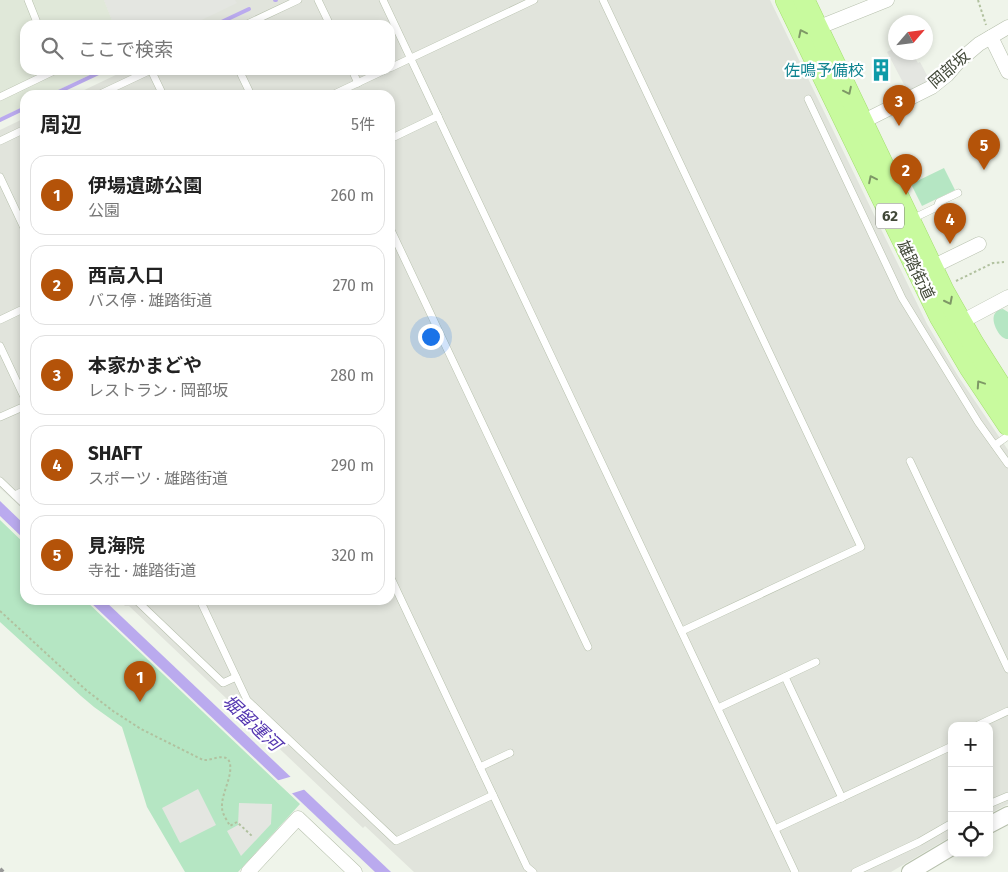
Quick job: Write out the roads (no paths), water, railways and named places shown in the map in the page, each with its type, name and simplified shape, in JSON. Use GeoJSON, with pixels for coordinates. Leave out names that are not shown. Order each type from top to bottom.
{"type":"FeatureCollection","features":[{"type":"Feature","properties":{"kind":"main road","name":"雄踏街道"},"geometry":{"type":"LineString","coordinates":[[786,0],[940,317],[970,368],[1008,425]]}},
{"type":"Feature","properties":{"kind":"main road","name":"雄踏街道"},"geometry":{"type":"LineString","coordinates":[[804,0],[932,267],[983,360],[1008,398]]}},
{"type":"Feature","properties":{"kind":"street"},"geometry":{"type":"LineString","coordinates":[[817,28],[887,0]]}},
{"type":"Feature","properties":{"kind":"street","name":"岡部坂"},"geometry":{"type":"LineString","coordinates":[[862,122],[932,87],[947,76],[956,64],[979,44],[1008,27]]}},
{"type":"Feature","properties":{"kind":"street"},"geometry":{"type":"LineString","coordinates":[[991,37],[1008,72]]}},
{"type":"Feature","properties":{"kind":"street"},"geometry":{"type":"LineString","coordinates":[[932,267],[978,244]]}},
{"type":"Feature","properties":{"kind":"street"},"geometry":{"type":"LineString","coordinates":[[961,322],[1008,297]]}},
{"type":"Feature","properties":{"kind":"street"},"geometry":{"type":"LineString","coordinates":[[993,823],[1008,815]]}},
{"type":"Feature","properties":{"kind":"street"},"geometry":{"type":"LineString","coordinates":[[248,872],[298,818],[355,872]]}},
{"type":"Feature","properties":{"kind":"street"},"geometry":{"type":"LineString","coordinates":[[910,872],[948,849]]}},
{"type":"Feature","properties":{"kind":"lane"},"geometry":{"type":"LineString","coordinates":[[28,0],[36,20]]}},
{"type":"Feature","properties":{"kind":"lane"},"geometry":{"type":"LineString","coordinates":[[256,20],[298,0]]}},
{"type":"Feature","properties":{"kind":"lane"},"geometry":{"type":"LineString","coordinates":[[318,0],[328,20]]}},
{"type":"Feature","properties":{"kind":"lane"},"geometry":{"type":"LineString","coordinates":[[384,0],[393,20]]}},
{"type":"Feature","properties":{"kind":"lane"},"geometry":{"type":"LineString","coordinates":[[395,66],[534,0]]}},
{"type":"Feature","properties":{"kind":"lane"},"geometry":{"type":"LineString","coordinates":[[603,0],[861,547],[682,631]]}},
{"type":"Feature","properties":{"kind":"lane"},"geometry":{"type":"LineString","coordinates":[[395,24],[795,872]]}},
{"type":"Feature","properties":{"kind":"lane"},"geometry":{"type":"LineString","coordinates":[[0,97],[46,75]]}},
{"type":"Feature","properties":{"kind":"lane"},"geometry":{"type":"LineString","coordinates":[[109,90],[140,75]]}},
{"type":"Feature","properties":{"kind":"lane"},"geometry":{"type":"LineString","coordinates":[[153,75],[161,90]]}},
{"type":"Feature","properties":{"kind":"lane"},"geometry":{"type":"LineString","coordinates":[[241,75],[249,90]]}},
{"type":"Feature","properties":{"kind":"lane"},"geometry":{"type":"LineString","coordinates":[[354,75],[358,83]]}},
{"type":"Feature","properties":{"kind":"lane"},"geometry":{"type":"LineString","coordinates":[[343,90],[375,75]]}},
{"type":"Feature","properties":{"kind":"lane"},"geometry":{"type":"LineString","coordinates":[[808,99],[902,298],[978,422],[1008,464]]}},
{"type":"Feature","properties":{"kind":"lane"},"geometry":{"type":"LineString","coordinates":[[395,137],[438,116]]}},
{"type":"Feature","properties":{"kind":"lane"},"geometry":{"type":"LineString","coordinates":[[0,141],[20,131]]}},
{"type":"Feature","properties":{"kind":"lane"},"geometry":{"type":"LineString","coordinates":[[0,177],[20,219]]}},
{"type":"Feature","properties":{"kind":"lane"},"geometry":{"type":"LineString","coordinates":[[910,220],[937,207],[939,202],[958,193]]}},
{"type":"Feature","properties":{"kind":"lane"},"geometry":{"type":"LineString","coordinates":[[395,239],[588,647]]}},
{"type":"Feature","properties":{"kind":"lane"},"geometry":{"type":"LineString","coordinates":[[0,320],[20,310]]}},
{"type":"Feature","properties":{"kind":"lane"},"geometry":{"type":"LineString","coordinates":[[0,346],[20,388]]}},
{"type":"Feature","properties":{"kind":"lane"},"geometry":{"type":"LineString","coordinates":[[0,418],[20,408]]}},
{"type":"Feature","properties":{"kind":"lane"},"geometry":{"type":"LineString","coordinates":[[995,446],[1008,436]]}},
{"type":"Feature","properties":{"kind":"lane"},"geometry":{"type":"LineString","coordinates":[[910,461],[1008,669]]}},
{"type":"Feature","properties":{"kind":"lane"},"geometry":{"type":"LineString","coordinates":[[0,481],[20,500]]}},
{"type":"Feature","properties":{"kind":"lane"},"geometry":{"type":"LineString","coordinates":[[14,495],[20,492]]}},
{"type":"Feature","properties":{"kind":"lane"},"geometry":{"type":"LineString","coordinates":[[395,587],[527,867],[532,872]]}},
{"type":"Feature","properties":{"kind":"lane"},"geometry":{"type":"LineString","coordinates":[[141,605],[223,683],[236,677]]}},
{"type":"Feature","properties":{"kind":"lane"},"geometry":{"type":"LineString","coordinates":[[202,605],[247,700],[396,841],[493,795]]}},
{"type":"Feature","properties":{"kind":"lane"},"geometry":{"type":"LineString","coordinates":[[718,708],[816,662]]}},
{"type":"Feature","properties":{"kind":"lane"},"geometry":{"type":"LineString","coordinates":[[785,677],[842,798]]}},
{"type":"Feature","properties":{"kind":"lane"},"geometry":{"type":"LineString","coordinates":[[984,722],[1008,710]]}},
{"type":"Feature","properties":{"kind":"lane"},"geometry":{"type":"LineString","coordinates":[[775,829],[948,748]]}},
{"type":"Feature","properties":{"kind":"lane"},"geometry":{"type":"LineString","coordinates":[[480,767],[510,752]]}},
{"type":"Feature","properties":{"kind":"lane"},"geometry":{"type":"LineString","coordinates":[[993,802],[1008,796]]}},
{"type":"Feature","properties":{"kind":"lane"},"geometry":{"type":"LineString","coordinates":[[854,872],[919,842],[948,824]]}},
{"type":"Feature","properties":{"kind":"waterway"},"geometry":{"type":"LineString","coordinates":[[226,20],[249,9]]}},
{"type":"Feature","properties":{"kind":"waterway"},"geometry":{"type":"LineString","coordinates":[[63,90],[94,75]]}},
{"type":"Feature","properties":{"kind":"waterway"},"geometry":{"type":"LineString","coordinates":[[0,120],[20,110]]}},
{"type":"Feature","properties":{"kind":"railway"},"geometry":{"type":"LineString","coordinates":[[0,869],[3,872]]}},
{"type":"Feature","properties":{"kind":"place","name":"佐鳴予備校"},"geometry":{"type":"Point","coordinates":[881,70]}},
{"type":"Feature","properties":{"kind":"place","name":"本家かまどや"},"geometry":{"type":"Point","coordinates":[899,126]}},
{"type":"Feature","properties":{"kind":"place","name":"見海院"},"geometry":{"type":"Point","coordinates":[984,170]}},
{"type":"Feature","properties":{"kind":"place","name":"西高入口"},"geometry":{"type":"Point","coordinates":[906,195]}},
{"type":"Feature","properties":{"kind":"place","name":"SHAFT"},"geometry":{"type":"Point","coordinates":[950,244]}},
{"type":"Feature","properties":{"kind":"place","name":"伊場遺跡公園"},"geometry":{"type":"Point","coordinates":[140,702]}},
{"type":"Feature","properties":{"kind":"water label","name":"堀留運河"},"geometry":{"type":"Point","coordinates":[252,723]}}]}
